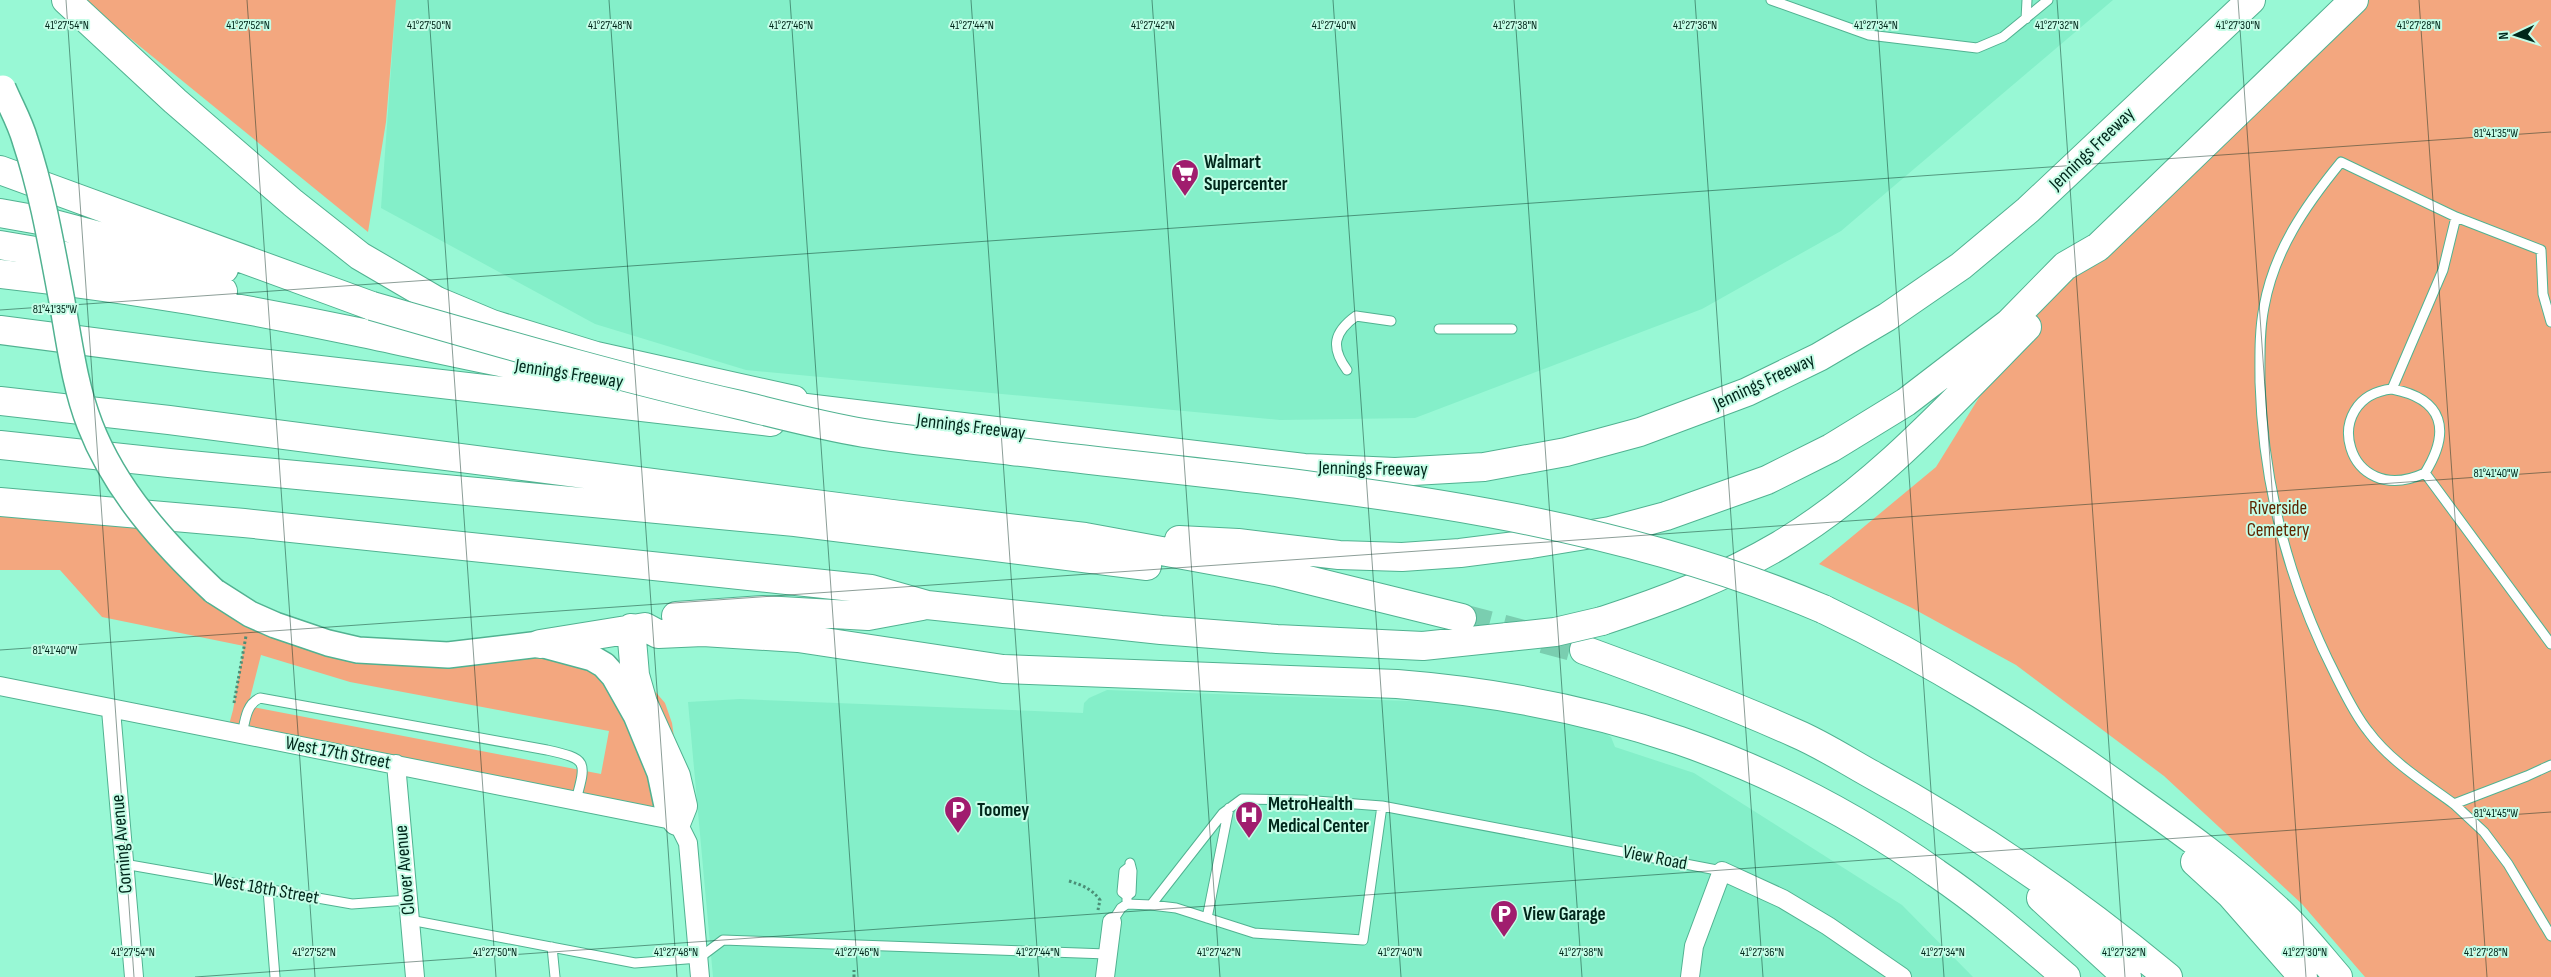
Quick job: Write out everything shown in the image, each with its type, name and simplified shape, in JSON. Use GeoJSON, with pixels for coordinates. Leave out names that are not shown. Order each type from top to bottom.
{"type":"FeatureCollection","features":[{"type":"Feature","properties":{"kind":"highway"},"geometry":{"type":"LineString","coordinates":[[66,0],[174,101],[293,203],[360,256],[437,300],[492,324],[596,356],[856,422]]}},
{"type":"Feature","properties":{"kind":"highway","name":"Jennings Freeway"},"geometry":{"type":"LineString","coordinates":[[356,332],[547,372],[730,399],[856,422],[1304,468],[1395,472],[1484,468],[1566,452],[1640,432],[1747,392],[1819,357],[1888,317],[1961,266],[2028,210],[2250,0]]}},
{"type":"Feature","properties":{"kind":"highway"},"geometry":{"type":"LineString","coordinates":[[0,502],[244,523],[871,589],[927,605],[1161,630],[1314,642],[1422,646],[1555,632],[1657,603],[1720,576],[1780,545],[1836,506],[1887,465],[2000,355],[2074,280],[2098,247],[2354,0]]}},
{"type":"Feature","properties":{"kind":"highway"},"geometry":{"type":"LineString","coordinates":[[0,170],[161,242]]}},
{"type":"Feature","properties":{"kind":"highway"},"geometry":{"type":"LineString","coordinates":[[0,213],[161,242],[372,306],[638,381],[856,422],[1476,511],[1565,529],[1670,555],[1766,585],[1887,639],[1943,670],[2066,749],[2160,815],[2250,885],[2282,914],[2338,977]]}},
{"type":"Feature","properties":{"kind":"highway"},"geometry":{"type":"LineString","coordinates":[[0,245],[160,272],[356,332]]}},
{"type":"Feature","properties":{"kind":"highway"},"geometry":{"type":"LineString","coordinates":[[1085,537],[1238,542],[1339,555],[1402,556],[1460,553],[1531,544],[1610,531],[1666,516],[1767,480],[1831,448],[1906,402],[2009,323],[2065,266],[2098,247]]}},
{"type":"Feature","properties":{"kind":"highway"},"geometry":{"type":"LineString","coordinates":[[0,274],[85,283],[356,332]]}},
{"type":"Feature","properties":{"kind":"highway"},"geometry":{"type":"LineString","coordinates":[[0,330],[208,357],[856,422]]}},
{"type":"Feature","properties":{"kind":"highway"},"geometry":{"type":"LineString","coordinates":[[0,401],[170,420],[900,515],[1085,537],[1276,572],[1462,618]]}},
{"type":"Feature","properties":{"kind":"highway"},"geometry":{"type":"LineString","coordinates":[[0,444],[169,463],[794,522],[1182,570],[1308,592],[1342,587]]}},
{"type":"Feature","properties":{"kind":"highway"},"geometry":{"type":"LineString","coordinates":[[540,644],[638,627],[660,618],[722,612],[796,611],[868,616],[927,605]]}},
{"type":"Feature","properties":{"kind":"highway"},"geometry":{"type":"LineString","coordinates":[[638,627],[635,675],[643,703],[676,776],[683,806],[677,821]]}},
{"type":"Feature","properties":{"kind":"highway"},"geometry":{"type":"LineString","coordinates":[[638,627],[658,634],[702,632],[798,638],[1003,669],[1397,684],[1451,688],[1582,711],[1701,747],[1771,776],[1858,822],[1936,872],[1989,912],[2066,977]]}},
{"type":"Feature","properties":{"kind":"highway"},"geometry":{"type":"LineString","coordinates":[[1584,650],[1703,693],[1797,734],[1949,818],[2049,884],[2120,937],[2168,977]]}},
{"type":"Feature","properties":{"kind":"highway"},"geometry":{"type":"LineString","coordinates":[[2066,749],[2150,818],[2231,895],[2303,977]]}},
{"type":"Feature","properties":{"kind":"highway"},"geometry":{"type":"LineString","coordinates":[[1949,818],[2127,977]]}},
{"type":"Feature","properties":{"kind":"street"},"geometry":{"type":"LineString","coordinates":[[1,86],[25,139],[44,206],[76,374],[90,425],[104,455],[140,512],[185,564],[214,591],[250,614],[275,625],[328,643],[358,650],[448,655],[540,644],[592,658],[604,664],[614,676],[636,714],[660,773],[667,806],[688,843],[700,977]]}},
{"type":"Feature","properties":{"kind":"street","name":"West 17th Street"},"geometry":{"type":"LineString","coordinates":[[0,686],[111,710],[396,764],[677,821]]}},
{"type":"Feature","properties":{"kind":"street","name":"Corning Avenue"},"geometry":{"type":"LineString","coordinates":[[111,710],[134,977]]}},
{"type":"Feature","properties":{"kind":"street","name":"Clover Avenue"},"geometry":{"type":"LineString","coordinates":[[396,764],[415,977]]}},
{"type":"Feature","properties":{"kind":"street"},"geometry":{"type":"LineString","coordinates":[[1690,977],[1694,946],[1722,871]]}},
{"type":"Feature","properties":{"kind":"street","name":"View Road"},"geometry":{"type":"LineString","coordinates":[[1722,871],[1783,899],[1828,926],[1902,977]]}},
{"type":"Feature","properties":{"kind":"street"},"geometry":{"type":"LineString","coordinates":[[1105,977],[1112,922]]}},
{"type":"Feature","properties":{"kind":"lane"},"geometry":{"type":"LineString","coordinates":[[1771,0],[1789,2],[1869,36],[1977,48],[2003,37],[2048,0]]}},
{"type":"Feature","properties":{"kind":"lane"},"geometry":{"type":"LineString","coordinates":[[2026,19],[2027,0]]}},
{"type":"Feature","properties":{"kind":"lane"},"geometry":{"type":"LineString","coordinates":[[2551,322],[2543,294],[2541,250],[2456,217],[2340,162],[2305,207],[2277,261],[2264,307],[2260,354],[2261,428],[2271,494],[2306,611],[2345,694],[2368,731],[2394,759],[2454,804],[2484,832],[2508,864],[2551,936]]}},
{"type":"Feature","properties":{"kind":"lane"},"geometry":{"type":"LineString","coordinates":[[2392,389],[2442,270],[2456,217]]}},
{"type":"Feature","properties":{"kind":"lane"},"geometry":{"type":"LineString","coordinates":[[1347,370],[1340,361],[1337,349],[1336,336],[1340,329],[1356,316],[1391,321]]}},
{"type":"Feature","properties":{"kind":"lane"},"geometry":{"type":"LineString","coordinates":[[1439,329],[1512,329]]}},
{"type":"Feature","properties":{"kind":"lane"},"geometry":{"type":"LineString","coordinates":[[2392,389],[2412,392],[2425,401],[2434,410],[2439,422],[2440,441],[2435,457],[2425,473],[2408,480],[2386,481],[2372,476],[2360,466],[2352,454],[2348,438],[2350,419],[2360,401],[2376,391],[2392,389]]}},
{"type":"Feature","properties":{"kind":"lane"},"geometry":{"type":"LineString","coordinates":[[2425,473],[2455,517],[2551,644]]}},
{"type":"Feature","properties":{"kind":"lane"},"geometry":{"type":"LineString","coordinates":[[242,735],[247,712],[254,701],[260,698],[547,750],[578,758],[582,763],[581,781],[576,800]]}},
{"type":"Feature","properties":{"kind":"lane"},"geometry":{"type":"LineString","coordinates":[[2454,804],[2528,776],[2551,765]]}},
{"type":"Feature","properties":{"kind":"lane","name":"View Road"},"geometry":{"type":"LineString","coordinates":[[1229,807],[1242,799],[1303,800],[1382,806],[1722,871]]}},
{"type":"Feature","properties":{"kind":"lane"},"geometry":{"type":"LineString","coordinates":[[1130,865],[1124,871],[1122,892],[1127,900],[1176,908],[1254,934],[1363,940],[1382,806]]}},
{"type":"Feature","properties":{"kind":"lane"},"geometry":{"type":"LineString","coordinates":[[1207,918],[1229,807]]}},
{"type":"Feature","properties":{"kind":"lane"},"geometry":{"type":"LineString","coordinates":[[1151,905],[1229,807]]}},
{"type":"Feature","properties":{"kind":"lane","name":"West 18th Street"},"geometry":{"type":"LineString","coordinates":[[124,864],[352,904],[408,900]]}},
{"type":"Feature","properties":{"kind":"lane"},"geometry":{"type":"LineString","coordinates":[[268,890],[275,977]]}},
{"type":"Feature","properties":{"kind":"lane"},"geometry":{"type":"LineString","coordinates":[[1112,922],[1127,900]]}},
{"type":"Feature","properties":{"kind":"lane"},"geometry":{"type":"LineString","coordinates":[[410,920],[624,962],[699,958],[723,940],[1107,954]]}},
{"type":"Feature","properties":{"kind":"lane"},"geometry":{"type":"LineString","coordinates":[[552,948],[555,977]]}},
{"type":"Feature","properties":{"kind":"path"},"geometry":{"type":"LineString","coordinates":[[233,710],[248,627]]}},
{"type":"Feature","properties":{"kind":"path"},"geometry":{"type":"LineString","coordinates":[[1069,881],[1084,886],[1096,894],[1100,900],[1098,911]]}},
{"type":"Feature","properties":{"kind":"path"},"geometry":{"type":"LineString","coordinates":[[854,970],[854,977]]}},
{"type":"Feature","properties":{"kind":"shaded area"},"geometry":{"type":"Polygon","coordinates":[[[396,0],[2113,0],[1841,231],[1702,309],[1415,418],[1280,420],[746,370],[595,324],[381,208],[396,0]]]}},
{"type":"Feature","properties":{"kind":"shaded area","name":"MetroHealth Medical Center"},"geometry":{"type":"Polygon","coordinates":[[[1107,690],[1436,702],[1533,715],[1600,730],[1611,737],[1615,747],[1694,773],[1902,905],[1973,977],[713,977],[688,702],[740,699],[1083,713],[1084,703],[1089,698],[1107,690]]]}},
{"type":"Feature","properties":{"kind":"green space"},"geometry":{"type":"Polygon","coordinates":[[[83,0],[396,0],[386,122],[368,232],[83,0]]]}},
{"type":"Feature","properties":{"kind":"green space","name":"Riverside Cemetery"},"geometry":{"type":"Polygon","coordinates":[[[2354,0],[2551,0],[2551,977],[2365,977],[2302,904],[2164,776],[2016,665],[1912,608],[1819,564],[1936,467],[2014,341],[2098,247],[2354,0]]]}},
{"type":"Feature","properties":{"kind":"green space"},"geometry":{"type":"Polygon","coordinates":[[[0,502],[140,512],[185,564],[301,634],[483,657],[541,658],[600,664],[638,677],[653,689],[665,703],[672,723],[686,823],[227,732],[233,710],[244,646],[102,617],[60,570],[0,570],[0,502]],[[261,655],[248,706],[601,774],[609,731],[350,682],[261,655]]]}},
{"type":"Feature","properties":{"kind":"tunnel"},"geometry":{"type":"LineString","coordinates":[[1462,618],[1584,650]]}},
{"type":"Feature","properties":{"kind":"place","name":"Walmart Supercenter"},"geometry":{"type":"Point","coordinates":[1185,197]}},
{"type":"Feature","properties":{"kind":"place","name":"Toomey"},"geometry":{"type":"Point","coordinates":[958,834]}},
{"type":"Feature","properties":{"kind":"place","name":"MetroHealth Medical Center"},"geometry":{"type":"Point","coordinates":[1249,839]}},
{"type":"Feature","properties":{"kind":"place","name":"View Garage"},"geometry":{"type":"Point","coordinates":[1504,938]}}]}
